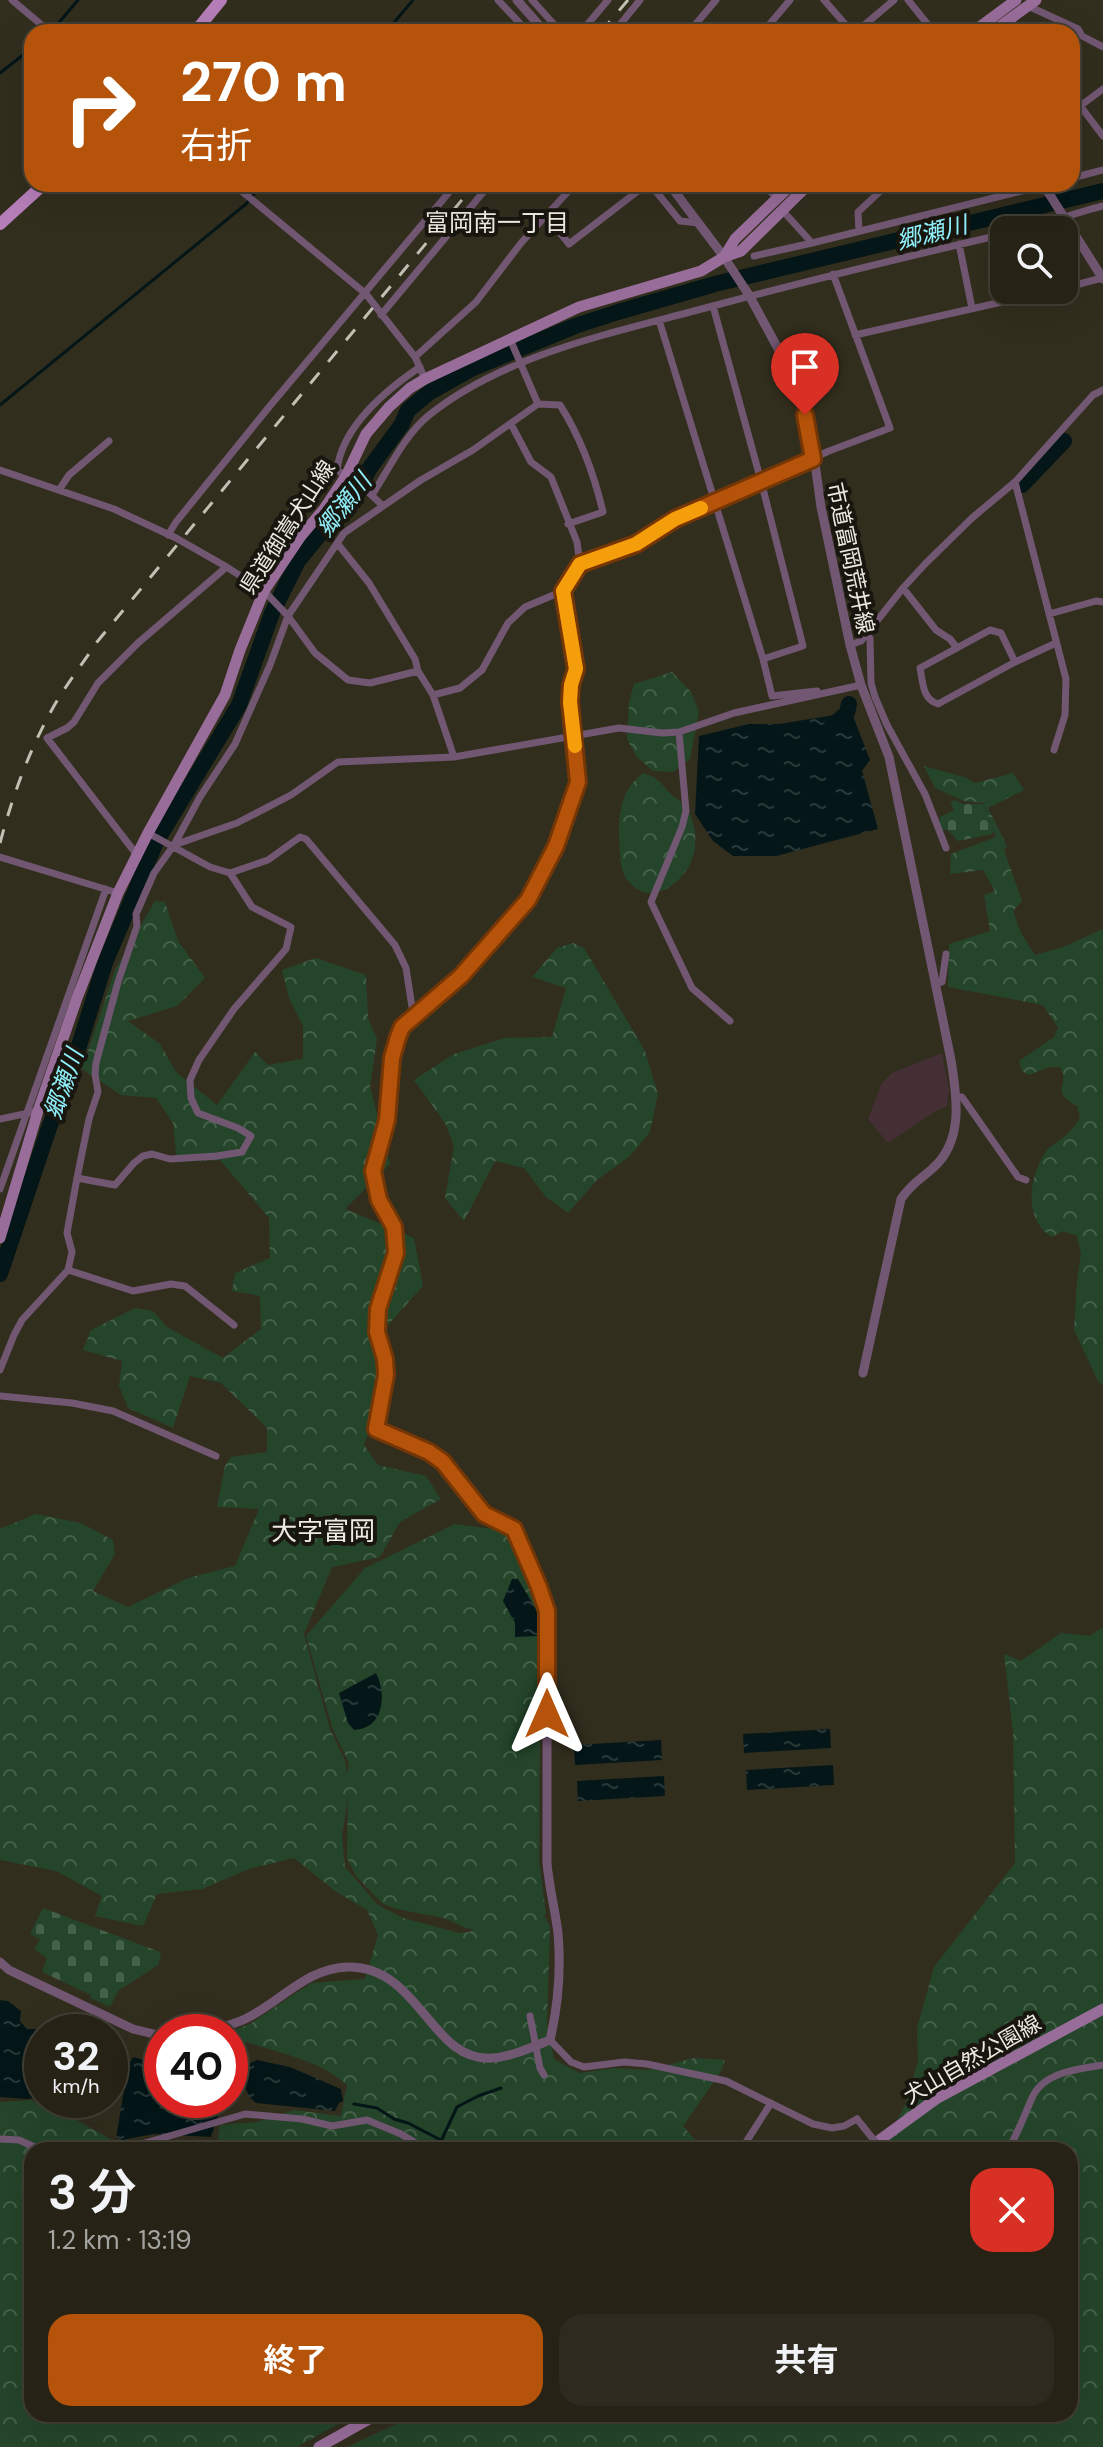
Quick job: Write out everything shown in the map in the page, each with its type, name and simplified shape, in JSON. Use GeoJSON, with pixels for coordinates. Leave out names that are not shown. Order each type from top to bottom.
{"type":"FeatureCollection","features":[{"type":"Feature","properties":{"kind":"main road"},"geometry":{"type":"LineString","coordinates":[[202,24],[221,0]]}},
{"type":"Feature","properties":{"kind":"main road"},"geometry":{"type":"LineString","coordinates":[[986,24],[1021,2]]}},
{"type":"Feature","properties":{"kind":"main road"},"geometry":{"type":"LineString","coordinates":[[1000,24],[1021,2]]}},
{"type":"Feature","properties":{"kind":"main road"},"geometry":{"type":"LineString","coordinates":[[0,224],[35,192]]}},
{"type":"Feature","properties":{"kind":"main road","name":"県道御嵩犬山線"},"geometry":{"type":"LineString","coordinates":[[724,257],[735,239],[784,192]]}},
{"type":"Feature","properties":{"kind":"main road","name":"県道御嵩犬山線"},"geometry":{"type":"LineString","coordinates":[[0,1238],[32,1113],[77,998],[112,891],[150,834],[225,695],[264,591],[346,476],[366,434],[389,407],[425,379],[579,307],[701,271],[741,251],[801,192]]}},
{"type":"Feature","properties":{"kind":"main road","name":"犬山自然公園線"},"geometry":{"type":"LineString","coordinates":[[877,2142],[936,2099],[1103,2009]]}},
{"type":"Feature","properties":{"kind":"main road"},"geometry":{"type":"LineString","coordinates":[[319,2447],[364,2422]]}},
{"type":"Feature","properties":{"kind":"street"},"geometry":{"type":"LineString","coordinates":[[12,0],[40,24]]}},
{"type":"Feature","properties":{"kind":"street"},"geometry":{"type":"LineString","coordinates":[[498,0],[520,24]]}},
{"type":"Feature","properties":{"kind":"street"},"geometry":{"type":"LineString","coordinates":[[517,0],[538,24]]}},
{"type":"Feature","properties":{"kind":"street"},"geometry":{"type":"LineString","coordinates":[[532,0],[554,24]]}},
{"type":"Feature","properties":{"kind":"street"},"geometry":{"type":"LineString","coordinates":[[588,24],[608,0]]}},
{"type":"Feature","properties":{"kind":"street"},"geometry":{"type":"LineString","coordinates":[[620,24],[640,0]]}},
{"type":"Feature","properties":{"kind":"street"},"geometry":{"type":"LineString","coordinates":[[696,24],[716,0]]}},
{"type":"Feature","properties":{"kind":"street"},"geometry":{"type":"LineString","coordinates":[[770,24],[790,0]]}},
{"type":"Feature","properties":{"kind":"street"},"geometry":{"type":"LineString","coordinates":[[824,0],[846,24]]}},
{"type":"Feature","properties":{"kind":"street"},"geometry":{"type":"LineString","coordinates":[[864,24],[894,0]]}},
{"type":"Feature","properties":{"kind":"street"},"geometry":{"type":"LineString","coordinates":[[908,0],[928,24]]}},
{"type":"Feature","properties":{"kind":"street"},"geometry":{"type":"LineString","coordinates":[[1021,2],[1067,24]]}},
{"type":"Feature","properties":{"kind":"street"},"geometry":{"type":"LineString","coordinates":[[1080,32],[1103,47]]}},
{"type":"Feature","properties":{"kind":"street"},"geometry":{"type":"LineString","coordinates":[[1103,89],[1081,106],[1103,136]]}},
{"type":"Feature","properties":{"kind":"street"},"geometry":{"type":"LineString","coordinates":[[1080,176],[1103,170]]}},
{"type":"Feature","properties":{"kind":"street"},"geometry":{"type":"LineString","coordinates":[[243,192],[366,294],[415,357],[425,379]]}},
{"type":"Feature","properties":{"kind":"street"},"geometry":{"type":"LineString","coordinates":[[168,535],[263,414],[449,192]]}},
{"type":"Feature","properties":{"kind":"street"},"geometry":{"type":"LineString","coordinates":[[381,315],[483,192]]}},
{"type":"Feature","properties":{"kind":"street"},"geometry":{"type":"LineString","coordinates":[[415,357],[476,302],[520,245],[568,192]]}},
{"type":"Feature","properties":{"kind":"street"},"geometry":{"type":"LineString","coordinates":[[550,220],[569,244],[637,192]]}},
{"type":"Feature","properties":{"kind":"street"},"geometry":{"type":"LineString","coordinates":[[655,192],[680,221],[699,223]]}},
{"type":"Feature","properties":{"kind":"street","name":"市道富岡荒井線"},"geometry":{"type":"LineString","coordinates":[[677,192],[749,295],[795,380],[813,449],[850,645],[861,685],[889,757],[956,1097],[955,1130],[950,1148],[935,1167],[913,1183],[901,1199],[863,1373]]}},
{"type":"Feature","properties":{"kind":"street"},"geometry":{"type":"LineString","coordinates":[[771,192],[777,199]]}},
{"type":"Feature","properties":{"kind":"street"},"geometry":{"type":"LineString","coordinates":[[859,231],[858,212],[879,192]]}},
{"type":"Feature","properties":{"kind":"street"},"geometry":{"type":"LineString","coordinates":[[754,256],[1013,192]]}},
{"type":"Feature","properties":{"kind":"street"},"geometry":{"type":"LineString","coordinates":[[1050,192],[1063,216]]}},
{"type":"Feature","properties":{"kind":"street"},"geometry":{"type":"LineString","coordinates":[[1069,216],[1103,206]]}},
{"type":"Feature","properties":{"kind":"street"},"geometry":{"type":"LineString","coordinates":[[783,211],[812,243]]}},
{"type":"Feature","properties":{"kind":"street"},"geometry":{"type":"LineString","coordinates":[[368,492],[425,419],[447,402],[520,364],[622,328],[990,237]]}},
{"type":"Feature","properties":{"kind":"street"},"geometry":{"type":"LineString","coordinates":[[1078,239],[1103,278],[1078,284]]}},
{"type":"Feature","properties":{"kind":"street"},"geometry":{"type":"LineString","coordinates":[[959,244],[972,308]]}},
{"type":"Feature","properties":{"kind":"street"},"geometry":{"type":"LineString","coordinates":[[433,695],[460,688],[482,670],[508,623],[525,607],[563,591],[580,564],[636,544],[675,519],[890,428],[833,274]]}},
{"type":"Feature","properties":{"kind":"street"},"geometry":{"type":"LineString","coordinates":[[855,335],[990,304]]}},
{"type":"Feature","properties":{"kind":"street"},"geometry":{"type":"LineString","coordinates":[[713,306],[803,646],[763,659]]}},
{"type":"Feature","properties":{"kind":"street"},"geometry":{"type":"LineString","coordinates":[[659,320],[716,501],[772,696],[834,689],[838,692]]}},
{"type":"Feature","properties":{"kind":"street"},"geometry":{"type":"LineString","coordinates":[[510,339],[538,404]]}},
{"type":"Feature","properties":{"kind":"street"},"geometry":{"type":"LineString","coordinates":[[383,506],[337,470],[338,461],[347,439],[361,420],[397,383],[420,367]]}},
{"type":"Feature","properties":{"kind":"street"},"geometry":{"type":"LineString","coordinates":[[850,645],[861,641],[903,588],[972,518],[1015,482],[1093,395],[1103,390]]}},
{"type":"Feature","properties":{"kind":"street"},"geometry":{"type":"LineString","coordinates":[[0,1370],[22,1320],[68,1270],[72,1252],[67,1233],[89,1119],[98,1092],[96,1063],[137,926],[136,914],[154,873],[235,744],[288,616],[337,543],[344,533],[383,506],[538,404],[560,405],[574,426],[596,480],[603,512],[568,524]]}},
{"type":"Feature","properties":{"kind":"street"},"geometry":{"type":"LineString","coordinates":[[511,424],[531,462],[551,477],[577,542],[580,564]]}},
{"type":"Feature","properties":{"kind":"street"},"geometry":{"type":"LineString","coordinates":[[59,490],[69,475],[109,441]]}},
{"type":"Feature","properties":{"kind":"street"},"geometry":{"type":"LineString","coordinates":[[0,470],[114,509],[225,566],[264,591],[288,616],[315,653],[348,680],[370,683],[418,671]]}},
{"type":"Feature","properties":{"kind":"street"},"geometry":{"type":"LineString","coordinates":[[1015,482],[1067,690],[1065,715],[1054,750]]}},
{"type":"Feature","properties":{"kind":"street"},"geometry":{"type":"LineString","coordinates":[[337,543],[369,583],[415,659],[418,671],[433,695],[454,757]]}},
{"type":"Feature","properties":{"kind":"street"},"geometry":{"type":"LineString","coordinates":[[137,855],[47,738],[74,722],[98,683],[225,566]]}},
{"type":"Feature","properties":{"kind":"street"},"geometry":{"type":"LineString","coordinates":[[903,588],[936,630],[957,648]]}},
{"type":"Feature","properties":{"kind":"street"},"geometry":{"type":"LineString","coordinates":[[550,2040],[556,2016],[558,1932],[547,1863],[547,1611],[514,1529],[484,1514],[443,1462],[429,1452],[376,1429],[386,1375],[377,1332],[378,1309],[397,1245],[394,1227],[377,1192],[373,1164],[387,1120],[395,1048],[402,1027],[461,976],[528,900],[556,846],[578,782],[570,702],[576,669],[563,591]]}},
{"type":"Feature","properties":{"kind":"street"},"geometry":{"type":"LineString","coordinates":[[1049,614],[1096,601],[1103,602]]}},
{"type":"Feature","properties":{"kind":"street"},"geometry":{"type":"LineString","coordinates":[[1015,662],[1001,633],[990,630],[920,668],[926,695],[938,704],[1056,643]]}},
{"type":"Feature","properties":{"kind":"street"},"geometry":{"type":"LineString","coordinates":[[866,635],[870,638],[871,683],[875,697],[925,794],[946,848]]}},
{"type":"Feature","properties":{"kind":"street"},"geometry":{"type":"LineString","coordinates":[[174,845],[237,823],[291,795],[338,762],[454,757],[619,728],[679,732],[734,713],[861,685]]}},
{"type":"Feature","properties":{"kind":"street"},"geometry":{"type":"LineString","coordinates":[[679,732],[686,811],[651,902],[692,988],[730,1021]]}},
{"type":"Feature","properties":{"kind":"street"},"geometry":{"type":"LineString","coordinates":[[150,834],[210,867],[230,873],[268,860],[300,837],[306,839],[395,945],[406,968],[415,1014]]}},
{"type":"Feature","properties":{"kind":"street"},"geometry":{"type":"LineString","coordinates":[[0,857],[112,891]]}},
{"type":"Feature","properties":{"kind":"street"},"geometry":{"type":"LineString","coordinates":[[77,1178],[115,1185],[143,1156],[152,1154],[170,1159],[242,1152],[251,1136],[198,1113],[191,1098],[190,1080],[199,1060],[234,1009],[286,949],[291,927],[252,907],[230,873]]}},
{"type":"Feature","properties":{"kind":"street"},"geometry":{"type":"LineString","coordinates":[[935,984],[942,982],[946,954]]}},
{"type":"Feature","properties":{"kind":"street"},"geometry":{"type":"LineString","coordinates":[[956,1097],[962,1097],[1018,1177],[1026,1180]]}},
{"type":"Feature","properties":{"kind":"street"},"geometry":{"type":"LineString","coordinates":[[0,1119],[32,1113]]}},
{"type":"Feature","properties":{"kind":"street"},"geometry":{"type":"LineString","coordinates":[[0,1189],[32,1113]]}},
{"type":"Feature","properties":{"kind":"street"},"geometry":{"type":"LineString","coordinates":[[68,1270],[133,1291],[171,1284],[185,1286],[234,1325]]}},
{"type":"Feature","properties":{"kind":"street"},"geometry":{"type":"LineString","coordinates":[[0,1396],[72,1403],[113,1411],[216,1456]]}},
{"type":"Feature","properties":{"kind":"street"},"geometry":{"type":"LineString","coordinates":[[0,1962],[9,1970],[144,2032]]}},
{"type":"Feature","properties":{"kind":"street"},"geometry":{"type":"LineString","coordinates":[[248,2017],[315,1973],[349,1967],[362,1968],[393,1981],[463,2054],[493,2058],[550,2040]]}},
{"type":"Feature","properties":{"kind":"street"},"geometry":{"type":"LineString","coordinates":[[530,2016],[544,2075]]}},
{"type":"Feature","properties":{"kind":"street"},"geometry":{"type":"LineString","coordinates":[[550,2040],[571,2062],[584,2067],[624,2062],[647,2064],[726,2081],[813,2124],[832,2128],[857,2119],[876,2142]]}},
{"type":"Feature","properties":{"kind":"street"},"geometry":{"type":"LineString","coordinates":[[1012,2142],[1032,2096],[1047,2080],[1062,2073],[1103,2065]]}},
{"type":"Feature","properties":{"kind":"street"},"geometry":{"type":"LineString","coordinates":[[746,2142],[771,2103]]}},
{"type":"Feature","properties":{"kind":"street"},"geometry":{"type":"LineString","coordinates":[[147,2142],[245,2114],[302,2119],[332,2126],[367,2120],[414,2142]]}},
{"type":"Feature","properties":{"kind":"street"},"geometry":{"type":"LineString","coordinates":[[0,2139],[24,2142]]}},
{"type":"Feature","properties":{"kind":"shaded area"},"geometry":{"type":"Polygon","coordinates":[[[942,1053],[949,1089],[947,1106],[887,1142],[868,1119],[882,1083],[892,1073],[942,1053]]]}},
{"type":"Feature","properties":{"kind":"green space"},"geometry":{"type":"Polygon","coordinates":[[[672,672],[691,692],[699,711],[690,759],[673,772],[653,771],[637,757],[627,739],[629,703],[634,684],[672,672]]]}},
{"type":"Feature","properties":{"kind":"green space"},"geometry":{"type":"Polygon","coordinates":[[[924,766],[975,783],[1013,773],[1024,790],[988,808],[1007,846],[1004,850],[1022,901],[1013,911],[1021,933],[1035,955],[1063,947],[1103,929],[1103,1385],[1098,1381],[1074,1330],[1081,1254],[1077,1236],[1063,1231],[1052,1237],[1036,1220],[1033,1209],[1033,1186],[1040,1163],[1051,1146],[1066,1135],[1080,1118],[1077,1106],[1068,1101],[1062,1092],[1063,1074],[1060,1067],[1049,1067],[1029,1075],[1022,1071],[1019,1061],[1054,1037],[1058,1028],[1043,1005],[948,987],[949,944],[990,931],[984,895],[995,891],[983,870],[950,874],[951,854],[996,837],[983,803],[964,801],[935,788],[924,766]]]}},
{"type":"Feature","properties":{"kind":"green space"},"geometry":{"type":"Polygon","coordinates":[[[643,773],[656,779],[686,807],[695,832],[694,853],[684,873],[664,890],[648,893],[640,891],[625,877],[619,834],[621,808],[627,792],[643,773]]]}},
{"type":"Feature","properties":{"kind":"green space"},"geometry":{"type":"Polygon","coordinates":[[[955,800],[963,804],[983,804],[994,831],[992,834],[958,841],[948,830],[942,830],[940,817],[954,810],[950,802],[955,800]]]}},
{"type":"Feature","properties":{"kind":"green space"},"geometry":{"type":"Polygon","coordinates":[[[155,901],[165,902],[178,941],[205,978],[177,1006],[128,1021],[160,1044],[176,1072],[217,1105],[255,1052],[268,1065],[303,1059],[303,1026],[289,998],[282,970],[316,958],[366,975],[368,1018],[377,1039],[370,1087],[390,1164],[345,1209],[414,1238],[423,1286],[376,1338],[378,1405],[364,1445],[378,1465],[426,1476],[441,1499],[400,1522],[380,1557],[332,1567],[304,1634],[330,1729],[345,1761],[347,1774],[349,1763],[333,1730],[306,1636],[365,1568],[455,1524],[507,1531],[528,1572],[541,1615],[539,1860],[544,1915],[550,1927],[547,2023],[554,2059],[579,2073],[615,2068],[648,2070],[694,2058],[725,2060],[720,2073],[683,2126],[697,2142],[217,2142],[220,2125],[257,2122],[294,2110],[341,2116],[347,2085],[325,2070],[248,2042],[248,2025],[311,1983],[365,1979],[378,1935],[367,1910],[335,1891],[294,1858],[249,1869],[202,1889],[157,1894],[143,1926],[95,1916],[102,1896],[56,1871],[0,1860],[0,1529],[36,1514],[81,1523],[113,1540],[115,1554],[93,1591],[128,1607],[188,1578],[235,1566],[259,1509],[217,1507],[225,1466],[231,1457],[267,1452],[267,1428],[221,1383],[190,1376],[173,1428],[128,1408],[119,1386],[122,1361],[83,1350],[91,1330],[135,1308],[153,1311],[167,1327],[223,1358],[261,1329],[260,1296],[232,1291],[235,1273],[270,1258],[269,1218],[220,1160],[177,1162],[173,1123],[156,1098],[121,1095],[82,1069],[115,970],[155,901]],[[348,1797],[342,1836],[345,1867],[378,1905],[403,1918],[459,1933],[473,1929],[444,1918],[383,1904],[356,1876],[347,1858],[348,1797]]]}},
{"type":"Feature","properties":{"kind":"green space"},"geometry":{"type":"Polygon","coordinates":[[[573,943],[584,948],[645,1051],[658,1094],[650,1132],[630,1156],[597,1180],[568,1213],[546,1197],[524,1168],[495,1161],[464,1221],[445,1198],[454,1146],[445,1123],[414,1080],[454,1054],[505,1038],[552,1037],[566,988],[532,977],[557,948],[573,943]]]}},
{"type":"Feature","properties":{"kind":"green space"},"geometry":{"type":"Polygon","coordinates":[[[1103,1627],[1103,2447],[347,2447],[401,2422],[1078,2422],[1078,2142],[886,2142],[906,2103],[918,2061],[917,2028],[934,1967],[1015,1863],[1013,1732],[1004,1654],[1021,1661],[1061,1633],[1090,1636],[1103,1627]]]}},
{"type":"Feature","properties":{"kind":"green space"},"geometry":{"type":"Polygon","coordinates":[[[43,1908],[160,1952],[158,1965],[118,1991],[110,2007],[90,1998],[91,1995],[42,1972],[47,1958],[34,1949],[40,1939],[30,1934],[43,1908]]]}},
{"type":"Feature","properties":{"kind":"green space"},"geometry":{"type":"Polygon","coordinates":[[[24,2100],[24,2118],[73,2118],[115,2142],[24,2142],[24,2422],[342,2422],[297,2447],[0,2447],[0,2102],[24,2100]]]}},
{"type":"Feature","properties":{"kind":"water"},"geometry":{"type":"Polygon","coordinates":[[[847,713],[853,716],[870,760],[862,771],[878,829],[776,856],[733,856],[713,841],[695,814],[699,736],[749,724],[779,724],[847,713]]]}},
{"type":"Feature","properties":{"kind":"water"},"geometry":{"type":"Polygon","coordinates":[[[512,1579],[518,1579],[537,1611],[537,1636],[515,1637],[515,1623],[503,1601],[512,1579]]]}},
{"type":"Feature","properties":{"kind":"water"},"geometry":{"type":"Polygon","coordinates":[[[376,1673],[382,1700],[377,1717],[372,1724],[354,1730],[348,1723],[339,1693],[376,1673]]]}},
{"type":"Feature","properties":{"kind":"water"},"geometry":{"type":"Polygon","coordinates":[[[830,1729],[831,1748],[744,1753],[743,1734],[830,1729]]]}},
{"type":"Feature","properties":{"kind":"water"},"geometry":{"type":"Polygon","coordinates":[[[661,1740],[662,1760],[575,1765],[574,1745],[661,1740]]]}},
{"type":"Feature","properties":{"kind":"water"},"geometry":{"type":"Polygon","coordinates":[[[833,1765],[834,1785],[747,1790],[746,1770],[833,1765]]]}},
{"type":"Feature","properties":{"kind":"water"},"geometry":{"type":"Polygon","coordinates":[[[664,1776],[665,1796],[578,1801],[577,1781],[664,1776]]]}},
{"type":"Feature","properties":{"kind":"water"},"geometry":{"type":"Polygon","coordinates":[[[0,2000],[8,2001],[21,2011],[20,2021],[24,2026],[24,2099],[0,2097],[0,2000]]]}},
{"type":"Feature","properties":{"kind":"water"},"geometry":{"type":"Polygon","coordinates":[[[133,2057],[144,2060],[144,2118],[217,2118],[211,2137],[154,2134],[122,2140],[116,2138],[119,2118],[128,2118],[128,2066],[133,2057]]]}},
{"type":"Feature","properties":{"kind":"water"},"geometry":{"type":"Polygon","coordinates":[[[257,2060],[290,2067],[341,2089],[343,2101],[335,2111],[256,2103],[248,2093],[248,2064],[257,2060]]]}},
{"type":"Feature","properties":{"kind":"waterway"},"geometry":{"type":"LineString","coordinates":[[58,24],[78,0]]}},
{"type":"Feature","properties":{"kind":"waterway"},"geometry":{"type":"LineString","coordinates":[[393,24],[413,0]]}},
{"type":"Feature","properties":{"kind":"waterway"},"geometry":{"type":"LineString","coordinates":[[0,73],[24,54]]}},
{"type":"Feature","properties":{"kind":"waterway","name":"郷瀬川"},"geometry":{"type":"LineString","coordinates":[[0,1274],[67,1084],[105,963],[156,842],[239,705],[272,613],[298,561],[325,528],[354,501],[369,469],[402,424],[408,410],[430,392],[473,368],[575,326],[618,312],[715,284],[1103,191]]}},
{"type":"Feature","properties":{"kind":"waterway"},"geometry":{"type":"LineString","coordinates":[[0,405],[246,204],[256,192]]}},
{"type":"Feature","properties":{"kind":"waterway"},"geometry":{"type":"LineString","coordinates":[[1022,485],[1064,441]]}},
{"type":"Feature","properties":{"kind":"waterway"},"geometry":{"type":"LineString","coordinates":[[831,727],[847,713],[849,704]]}},
{"type":"Feature","properties":{"kind":"waterway"},"geometry":{"type":"LineString","coordinates":[[442,2139],[457,2107],[501,2088]]}},
{"type":"Feature","properties":{"kind":"waterway"},"geometry":{"type":"LineString","coordinates":[[354,2104],[377,2108],[445,2142]]}},
{"type":"Feature","properties":{"kind":"railway"},"geometry":{"type":"LineString","coordinates":[[608,24],[628,0]]}},
{"type":"Feature","properties":{"kind":"railway"},"geometry":{"type":"LineString","coordinates":[[0,843],[21,778],[41,730],[97,642],[468,192]]}},
{"type":"Feature","properties":{"kind":"slow traffic"},"geometry":{"type":"LineString","coordinates":[[575,746],[570,702],[576,669],[563,591],[580,564],[636,544],[675,519],[701,508]]}},
{"type":"Feature","properties":{"kind":"district","name":"富岡南一丁目"},"geometry":{"type":"Point","coordinates":[497,223]}},
{"type":"Feature","properties":{"kind":"district","name":"大字富岡"},"geometry":{"type":"Point","coordinates":[323,1531]}},
{"type":"Feature","properties":{"kind":"route"},"geometry":{"type":"LineString","coordinates":[[547,1714],[547,1611],[514,1529],[484,1514],[443,1462],[429,1452],[376,1429],[386,1375],[376,1322],[397,1245],[394,1227],[379,1200],[373,1164],[387,1120],[392,1058],[402,1027],[461,976],[528,900],[556,846],[578,782],[570,702],[576,669],[563,591],[580,564],[636,544],[675,519],[813,459],[805,415]]}}]}
